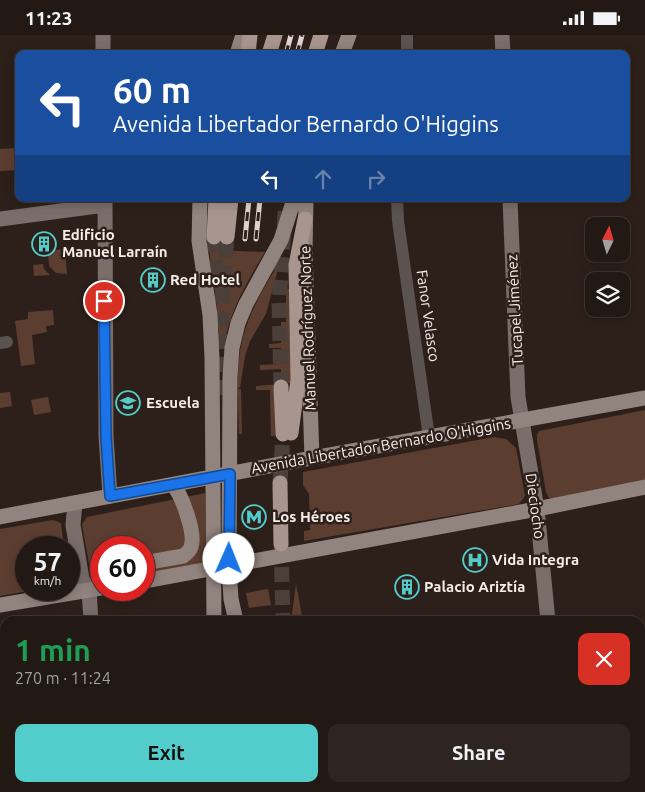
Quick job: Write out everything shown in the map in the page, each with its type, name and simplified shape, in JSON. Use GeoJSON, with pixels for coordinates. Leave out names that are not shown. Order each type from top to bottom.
{"type":"FeatureCollection","features":[{"type":"Feature","properties":{"kind":"highway"},"geometry":{"type":"LineString","coordinates":[[248,50],[250,35]]}},
{"type":"Feature","properties":{"kind":"highway"},"geometry":{"type":"LineString","coordinates":[[270,50],[275,35]]}},
{"type":"Feature","properties":{"kind":"highway"},"geometry":{"type":"LineString","coordinates":[[316,50],[321,35]]}},
{"type":"Feature","properties":{"kind":"highway"},"geometry":{"type":"LineString","coordinates":[[216,202],[220,237],[230,202]]}},
{"type":"Feature","properties":{"kind":"highway"},"geometry":{"type":"LineString","coordinates":[[281,387],[287,434],[298,380],[296,265],[305,219]]}},
{"type":"Feature","properties":{"kind":"highway"},"geometry":{"type":"LineString","coordinates":[[280,483],[280,544]]}},
{"type":"Feature","properties":{"kind":"main road"},"geometry":{"type":"LineString","coordinates":[[238,50],[243,35]]}},
{"type":"Feature","properties":{"kind":"main road"},"geometry":{"type":"LineString","coordinates":[[343,50],[349,35]]}},
{"type":"Feature","properties":{"kind":"main road"},"geometry":{"type":"LineString","coordinates":[[200,202],[199,241],[210,315],[211,344],[214,616]]}},
{"type":"Feature","properties":{"kind":"main road"},"geometry":{"type":"LineString","coordinates":[[235,616],[231,599],[229,566],[230,362],[235,333],[246,304],[281,240],[293,202]]}},
{"type":"Feature","properties":{"kind":"main road","name":"Manuel Rodríguez Norte"},"geometry":{"type":"LineString","coordinates":[[306,202],[312,458]]}},
{"type":"Feature","properties":{"kind":"main road","name":"Avenida Libertador Bernardo O'Higgins"},"geometry":{"type":"LineString","coordinates":[[0,517],[645,398]]}},
{"type":"Feature","properties":{"kind":"main road"},"geometry":{"type":"LineString","coordinates":[[155,561],[183,555],[189,552],[192,547],[186,509],[182,497],[173,485]]}},
{"type":"Feature","properties":{"kind":"main road"},"geometry":{"type":"LineString","coordinates":[[155,579],[537,509],[645,487]]}},
{"type":"Feature","properties":{"kind":"main road"},"geometry":{"type":"LineString","coordinates":[[0,605],[90,590]]}},
{"type":"Feature","properties":{"kind":"street"},"geometry":{"type":"LineString","coordinates":[[103,35],[103,50]]}},
{"type":"Feature","properties":{"kind":"street"},"geometry":{"type":"LineString","coordinates":[[406,35],[407,50]]}},
{"type":"Feature","properties":{"kind":"street"},"geometry":{"type":"LineString","coordinates":[[502,35],[503,50]]}},
{"type":"Feature","properties":{"kind":"street"},"geometry":{"type":"LineString","coordinates":[[0,219],[105,202],[106,436],[110,496]]}},
{"type":"Feature","properties":{"kind":"street","name":"Fanor Velasco"},"geometry":{"type":"LineString","coordinates":[[397,202],[398,221],[429,437]]}},
{"type":"Feature","properties":{"kind":"street","name":"Tucapel Jiménez"},"geometry":{"type":"LineString","coordinates":[[510,202],[518,397],[521,420]]}},
{"type":"Feature","properties":{"kind":"street","name":"Dieciocho"},"geometry":{"type":"LineString","coordinates":[[521,420],[537,509],[548,616]]}},
{"type":"Feature","properties":{"kind":"street"},"geometry":{"type":"LineString","coordinates":[[75,503],[73,525],[82,579],[90,585]]}},
{"type":"Feature","properties":{"kind":"street"},"geometry":{"type":"LineString","coordinates":[[92,616],[94,601]]}},
{"type":"Feature","properties":{"kind":"shaded area"},"geometry":{"type":"Polygon","coordinates":[[[15,148],[15,170],[0,171],[0,149],[15,148]]]}},
{"type":"Feature","properties":{"kind":"shaded area"},"geometry":{"type":"Polygon","coordinates":[[[65,249],[67,274],[56,273],[49,266],[48,251],[65,249]]]}},
{"type":"Feature","properties":{"kind":"shaded area"},"geometry":{"type":"Polygon","coordinates":[[[209,250],[265,252],[240,298],[230,321],[223,347],[220,347],[216,298],[209,250]]]}},
{"type":"Feature","properties":{"kind":"shaded area"},"geometry":{"type":"Polygon","coordinates":[[[43,264],[44,269],[50,275],[34,276],[33,265],[43,264]]]}},
{"type":"Feature","properties":{"kind":"shaded area"},"geometry":{"type":"Polygon","coordinates":[[[276,268],[278,269],[266,314],[250,341],[245,356],[240,388],[238,387],[238,369],[243,338],[252,311],[276,268]]]}},
{"type":"Feature","properties":{"kind":"shaded area"},"geometry":{"type":"Polygon","coordinates":[[[286,289],[290,289],[292,383],[287,383],[287,387],[274,387],[275,436],[271,436],[270,390],[256,390],[256,386],[281,384],[281,369],[260,370],[260,365],[281,364],[281,348],[269,348],[269,344],[281,343],[281,322],[286,322],[286,289]]]}},
{"type":"Feature","properties":{"kind":"shaded area"},"geometry":{"type":"Polygon","coordinates":[[[53,310],[54,325],[46,326],[47,332],[32,335],[35,364],[21,366],[15,321],[28,319],[28,312],[53,310]]]}},
{"type":"Feature","properties":{"kind":"shaded area"},"geometry":{"type":"Polygon","coordinates":[[[238,389],[241,389],[242,434],[239,434],[238,389]]]}},
{"type":"Feature","properties":{"kind":"shaded area"},"geometry":{"type":"Polygon","coordinates":[[[10,392],[12,406],[0,408],[0,393],[10,392]]]}},
{"type":"Feature","properties":{"kind":"shaded area"},"geometry":{"type":"Polygon","coordinates":[[[48,397],[51,412],[34,415],[31,400],[48,397]]]}},
{"type":"Feature","properties":{"kind":"shaded area"},"geometry":{"type":"Polygon","coordinates":[[[645,410],[645,480],[549,498],[546,492],[537,440],[539,431],[645,410]]]}},
{"type":"Feature","properties":{"kind":"shaded area"},"geometry":{"type":"Polygon","coordinates":[[[494,437],[506,439],[516,448],[525,496],[519,504],[304,541],[304,531],[310,530],[309,494],[303,485],[303,472],[494,437]]]}},
{"type":"Feature","properties":{"kind":"shaded area"},"geometry":{"type":"Polygon","coordinates":[[[205,493],[206,562],[155,572],[155,536],[90,536],[90,570],[82,524],[87,517],[205,493]]]}},
{"type":"Feature","properties":{"kind":"shaded area"},"geometry":{"type":"Polygon","coordinates":[[[53,520],[61,523],[63,536],[15,536],[15,593],[0,596],[0,529],[53,520]]]}},
{"type":"Feature","properties":{"kind":"shaded area"},"geometry":{"type":"Polygon","coordinates":[[[296,584],[302,616],[292,616],[296,584]]]}},
{"type":"Feature","properties":{"kind":"shaded area"},"geometry":{"type":"Polygon","coordinates":[[[268,589],[271,605],[249,608],[246,593],[268,589]]]}},
{"type":"Feature","properties":{"kind":"tunnel"},"geometry":{"type":"LineString","coordinates":[[281,387],[279,303],[286,202]]}},
{"type":"Feature","properties":{"kind":"tunnel"},"geometry":{"type":"LineString","coordinates":[[214,237],[215,274]]}},
{"type":"Feature","properties":{"kind":"tunnel"},"geometry":{"type":"LineString","coordinates":[[223,395],[221,316],[227,237]]}},
{"type":"Feature","properties":{"kind":"tunnel"},"geometry":{"type":"LineString","coordinates":[[280,483],[283,434]]}},
{"type":"Feature","properties":{"kind":"tunnel"},"geometry":{"type":"LineString","coordinates":[[281,544],[283,616]]}},
{"type":"Feature","properties":{"kind":"railway"},"geometry":{"type":"LineString","coordinates":[[287,50],[291,35]]}},
{"type":"Feature","properties":{"kind":"railway"},"geometry":{"type":"LineString","coordinates":[[298,50],[302,35]]}},
{"type":"Feature","properties":{"kind":"railway"},"geometry":{"type":"LineString","coordinates":[[245,239],[249,202]]}},
{"type":"Feature","properties":{"kind":"railway"},"geometry":{"type":"LineString","coordinates":[[256,239],[260,202]]}},
{"type":"Feature","properties":{"kind":"place","name":"Edificio Manuel Larraín"},"geometry":{"type":"Point","coordinates":[44,244]}},
{"type":"Feature","properties":{"kind":"place","name":"Red Hotel"},"geometry":{"type":"Point","coordinates":[153,280]}},
{"type":"Feature","properties":{"kind":"place","name":"Escuela"},"geometry":{"type":"Point","coordinates":[128,403]}},
{"type":"Feature","properties":{"kind":"place","name":"Los Héroes"},"geometry":{"type":"Point","coordinates":[254,517]}},
{"type":"Feature","properties":{"kind":"place","name":"Vida Integra"},"geometry":{"type":"Point","coordinates":[475,560]}},
{"type":"Feature","properties":{"kind":"place","name":"Palacio Ariztía"},"geometry":{"type":"Point","coordinates":[407,587]}},
{"type":"Feature","properties":{"kind":"route"},"geometry":{"type":"LineString","coordinates":[[104,301],[106,436],[110,496],[230,474],[229,559]]}}]}
